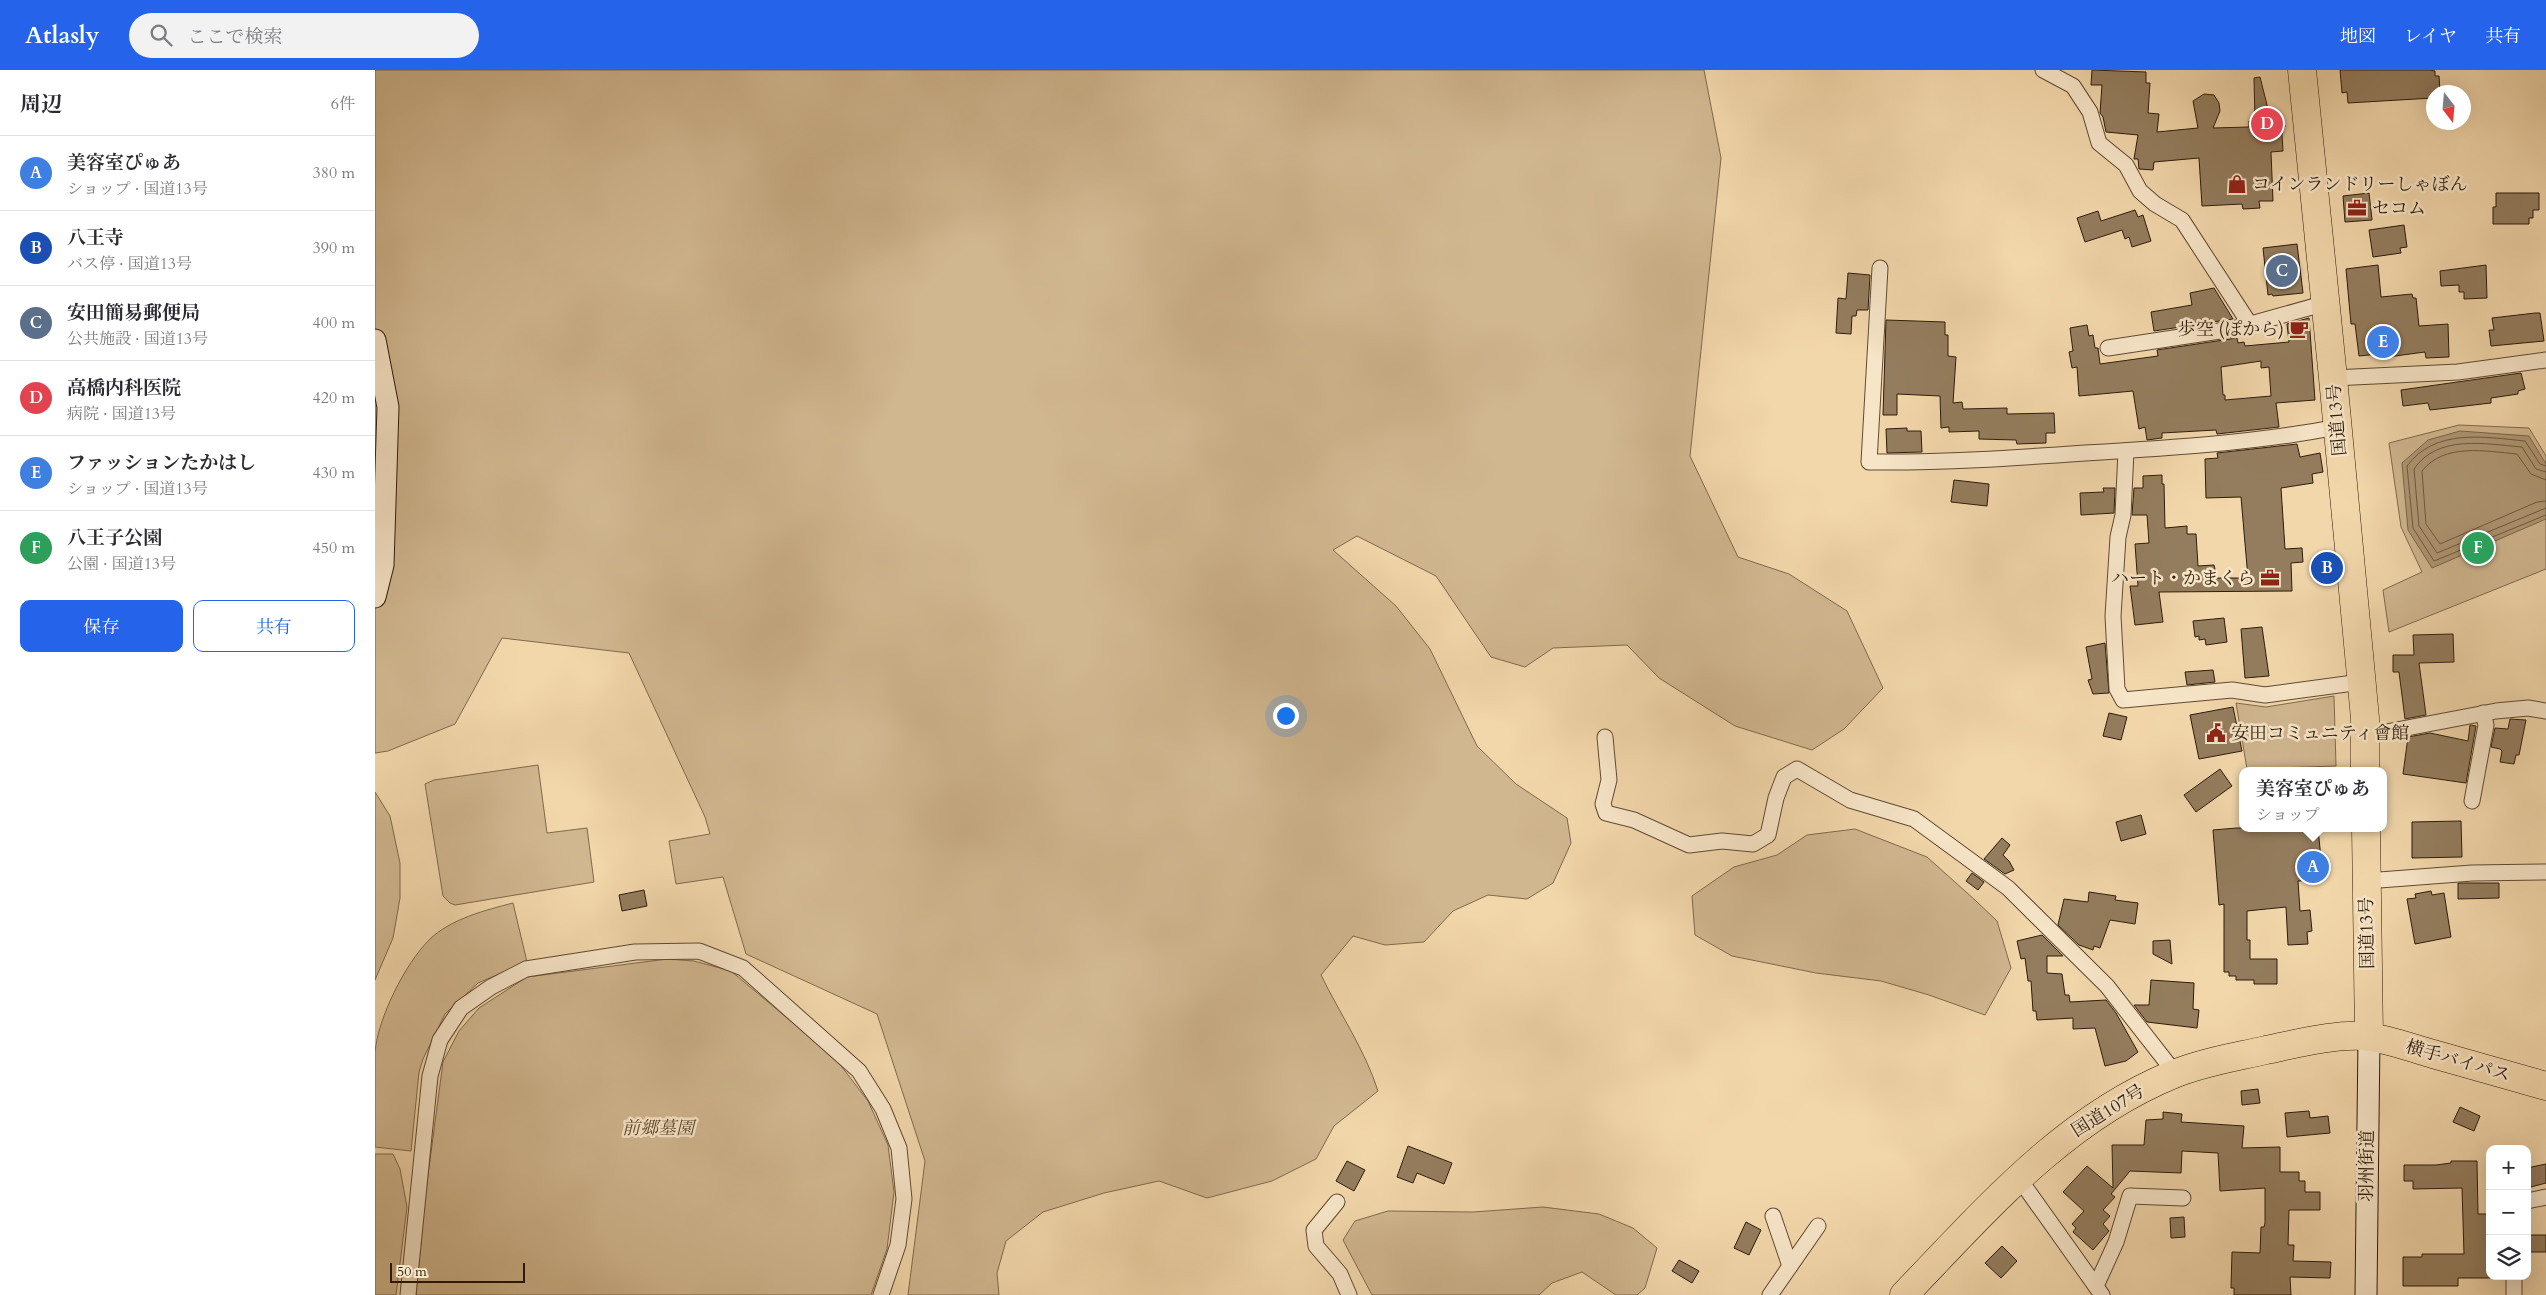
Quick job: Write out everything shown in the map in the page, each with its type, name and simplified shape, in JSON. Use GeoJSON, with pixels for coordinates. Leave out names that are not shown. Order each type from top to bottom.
{"type":"FeatureCollection","features":[{"type":"Feature","properties":{"kind":"highway","name":"国道13号"},"geometry":{"type":"LineString","coordinates":[[2302,70],[2326,303],[2361,682],[2365,767]]}},
{"type":"Feature","properties":{"kind":"highway","name":"国道13号"},"geometry":{"type":"LineString","coordinates":[[2365,832],[2369,1037]]}},
{"type":"Feature","properties":{"kind":"highway","name":"国道107号"},"geometry":{"type":"LineString","coordinates":[[1904,1295],[2018,1177],[2080,1126],[2140,1090],[2175,1073],[2225,1059],[2314,1040],[2369,1037]]}},
{"type":"Feature","properties":{"kind":"highway","name":"横手バイパス"},"geometry":{"type":"LineString","coordinates":[[2369,1037],[2546,1086]]}},
{"type":"Feature","properties":{"kind":"street"},"geometry":{"type":"LineString","coordinates":[[2043,70],[2073,86],[2091,112],[2099,143],[2126,165],[2140,191],[2155,204],[2182,220],[2249,323]]}},
{"type":"Feature","properties":{"kind":"street"},"geometry":{"type":"LineString","coordinates":[[1880,268],[1869,462],[1932,463],[2125,451],[2277,439],[2337,427]]}},
{"type":"Feature","properties":{"kind":"street"},"geometry":{"type":"LineString","coordinates":[[2108,348],[2233,329],[2326,303]]}},
{"type":"Feature","properties":{"kind":"street"},"geometry":{"type":"LineString","coordinates":[[375,340],[388,408],[383,566],[375,597]]}},
{"type":"Feature","properties":{"kind":"street"},"geometry":{"type":"LineString","coordinates":[[2333,378],[2458,372],[2546,360]]}},
{"type":"Feature","properties":{"kind":"street"},"geometry":{"type":"LineString","coordinates":[[2125,451],[2123,515],[2118,537],[2113,616],[2117,689],[2123,700],[2231,690],[2265,695],[2361,682]]}},
{"type":"Feature","properties":{"kind":"street"},"geometry":{"type":"LineString","coordinates":[[2365,736],[2483,713],[2528,708],[2546,711]]}},
{"type":"Feature","properties":{"kind":"street"},"geometry":{"type":"LineString","coordinates":[[2472,801],[2486,726],[2483,713]]}},
{"type":"Feature","properties":{"kind":"street"},"geometry":{"type":"LineString","coordinates":[[1605,737],[1609,780],[1603,804],[1606,813],[1634,820],[1689,845],[1723,841],[1753,844],[1768,835],[1776,798],[1783,777],[1797,769],[1850,800],[1914,819],[2008,888],[2107,986],[2175,1073]]}},
{"type":"Feature","properties":{"kind":"street"},"geometry":{"type":"LineString","coordinates":[[2366,882],[2472,873],[2546,872]]}},
{"type":"Feature","properties":{"kind":"street"},"geometry":{"type":"LineString","coordinates":[[408,1295],[431,1076],[440,1040],[461,1008],[491,987],[526,969],[635,952],[699,951],[743,968],[859,1070],[883,1109],[899,1148],[903,1199],[898,1245],[881,1295]]}},
{"type":"Feature","properties":{"kind":"street","name":"羽州街道"},"geometry":{"type":"LineString","coordinates":[[2366,1295],[2369,1037]]}},
{"type":"Feature","properties":{"kind":"street"},"geometry":{"type":"LineString","coordinates":[[2018,1177],[2099,1290]]}},
{"type":"Feature","properties":{"kind":"street"},"geometry":{"type":"LineString","coordinates":[[2099,1290],[2130,1196],[2183,1198]]}},
{"type":"Feature","properties":{"kind":"street"},"geometry":{"type":"LineString","coordinates":[[2531,1200],[2546,1197]]}},
{"type":"Feature","properties":{"kind":"street"},"geometry":{"type":"LineString","coordinates":[[1337,1202],[1314,1230],[1316,1246],[1340,1274],[1349,1295]]}},
{"type":"Feature","properties":{"kind":"street"},"geometry":{"type":"LineString","coordinates":[[1773,1216],[1790,1266]]}},
{"type":"Feature","properties":{"kind":"street"},"geometry":{"type":"LineString","coordinates":[[1770,1295],[1818,1226]]}},
{"type":"Feature","properties":{"kind":"street"},"geometry":{"type":"LineString","coordinates":[[2514,1280],[2514,1295]]}},
{"type":"Feature","properties":{"kind":"green space"},"geometry":{"type":"Polygon","coordinates":[[[375,70],[1704,70],[1721,158],[1690,456],[1738,557],[1789,574],[1847,611],[1883,688],[1844,729],[1812,750],[1735,726],[1659,678],[1627,645],[1553,648],[1525,667],[1491,657],[1436,576],[1357,536],[1333,550],[1396,606],[1430,649],[1477,746],[1516,784],[1567,818],[1571,843],[1553,883],[1527,899],[1488,895],[1453,911],[1424,942],[1385,945],[1353,936],[1321,975],[1366,1061],[1378,1091],[1334,1126],[1316,1159],[1272,1181],[1207,1198],[1159,1181],[1104,1193],[1043,1212],[1006,1241],[997,1273],[999,1295],[908,1295],[925,1161],[877,1014],[746,954],[723,877],[676,884],[669,841],[710,834],[705,817],[629,653],[502,638],[455,724],[388,751],[375,753],[375,70]]]}},
{"type":"Feature","properties":{"kind":"green space"},"geometry":{"type":"Polygon","coordinates":[[[2459,425],[2529,428],[2546,456],[2546,569],[2389,632],[2383,590],[2422,572],[2401,527],[2389,443],[2459,425]]]}},
{"type":"Feature","properties":{"kind":"green space"},"geometry":{"type":"Polygon","coordinates":[[[2334,696],[2336,766],[2247,767],[2236,703],[2266,707],[2334,696]]]}},
{"type":"Feature","properties":{"kind":"green space"},"geometry":{"type":"Polygon","coordinates":[[[538,765],[547,833],[587,828],[594,882],[455,905],[450,903],[443,896],[425,784],[434,780],[538,765]]]}},
{"type":"Feature","properties":{"kind":"green space"},"geometry":{"type":"Polygon","coordinates":[[[375,792],[390,816],[400,863],[400,898],[393,938],[375,980],[375,792]]]}},
{"type":"Feature","properties":{"kind":"green space"},"geometry":{"type":"Polygon","coordinates":[[[1855,829],[1927,857],[1997,921],[2011,968],[1985,1015],[1929,995],[1881,981],[1816,973],[1732,956],[1695,935],[1692,896],[1734,867],[1777,855],[1807,835],[1855,829]]]}},
{"type":"Feature","properties":{"kind":"green space"},"geometry":{"type":"Polygon","coordinates":[[[513,903],[527,962],[478,983],[445,1014],[423,1059],[419,1072],[411,1151],[375,1147],[375,1052],[377,1038],[387,1008],[402,977],[420,950],[447,926],[469,916],[513,903]]]}},
{"type":"Feature","properties":{"kind":"green space","name":"前郷墓園"},"geometry":{"type":"Polygon","coordinates":[[[667,959],[694,961],[731,971],[835,1058],[868,1101],[888,1145],[894,1192],[887,1249],[871,1295],[416,1295],[425,1198],[443,1062],[459,1031],[479,1008],[527,977],[667,959]]]}},
{"type":"Feature","properties":{"kind":"green space"},"geometry":{"type":"Polygon","coordinates":[[[375,1154],[393,1154],[400,1169],[407,1207],[396,1295],[375,1295],[375,1154]]]}},
{"type":"Feature","properties":{"kind":"green space"},"geometry":{"type":"Polygon","coordinates":[[[1543,1207],[1599,1214],[1633,1228],[1657,1248],[1645,1288],[1637,1295],[1616,1295],[1582,1272],[1552,1283],[1539,1295],[1372,1295],[1343,1240],[1355,1221],[1388,1211],[1473,1212],[1543,1207]]]}},
{"type":"Feature","properties":{"kind":"water"},"geometry":{"type":"Polygon","coordinates":[[[2460,431],[2529,436],[2546,464],[2546,519],[2432,568],[2408,530],[2402,463],[2428,440],[2460,431]]]}},
{"type":"Feature","properties":{"kind":"building"},"geometry":{"type":"Polygon","coordinates":[[[2092,70],[2146,72],[2146,83],[2150,83],[2148,113],[2159,114],[2157,132],[2198,128],[2193,101],[2204,94],[2214,95],[2219,103],[2220,111],[2213,128],[2249,127],[2249,121],[2255,121],[2254,78],[2260,77],[2269,113],[2283,120],[2285,126],[2282,135],[2283,151],[2271,152],[2273,201],[2259,201],[2260,208],[2243,209],[2242,204],[2202,206],[2199,158],[2154,162],[2153,170],[2139,169],[2138,159],[2134,159],[2138,135],[2106,132],[2103,117],[2100,113],[2102,85],[2091,85],[2092,70]]]}},
{"type":"Feature","properties":{"kind":"building"},"geometry":{"type":"Polygon","coordinates":[[[2340,70],[2430,70],[2435,71],[2435,76],[2439,76],[2440,85],[2426,85],[2426,98],[2348,103],[2347,92],[2342,93],[2340,70]]]}},
{"type":"Feature","properties":{"kind":"building","name":"セコム"},"geometry":{"type":"Polygon","coordinates":[[[2369,193],[2372,220],[2345,222],[2343,196],[2369,193]]]}},
{"type":"Feature","properties":{"kind":"building"},"geometry":{"type":"Polygon","coordinates":[[[2496,193],[2539,193],[2539,210],[2533,210],[2533,218],[2529,218],[2529,224],[2493,224],[2493,207],[2496,207],[2496,193]]]}},
{"type":"Feature","properties":{"kind":"building"},"geometry":{"type":"Polygon","coordinates":[[[2135,210],[2138,217],[2143,215],[2151,241],[2132,247],[2129,237],[2125,239],[2122,230],[2085,242],[2077,218],[2098,211],[2101,221],[2135,210]]]}},
{"type":"Feature","properties":{"kind":"building"},"geometry":{"type":"Polygon","coordinates":[[[2404,225],[2407,247],[2400,248],[2401,253],[2373,257],[2369,230],[2404,225]]]}},
{"type":"Feature","properties":{"kind":"building"},"geometry":{"type":"Polygon","coordinates":[[[2297,244],[2303,293],[2268,295],[2263,248],[2297,244]]]}},
{"type":"Feature","properties":{"kind":"building"},"geometry":{"type":"Polygon","coordinates":[[[2378,265],[2381,297],[2412,294],[2413,298],[2416,298],[2419,326],[2448,324],[2449,357],[2426,358],[2425,352],[2380,358],[2379,354],[2359,356],[2355,324],[2351,324],[2346,269],[2378,265]]]}},
{"type":"Feature","properties":{"kind":"building"},"geometry":{"type":"Polygon","coordinates":[[[2486,265],[2487,298],[2464,299],[2464,292],[2459,292],[2459,285],[2441,286],[2440,271],[2486,265]]]}},
{"type":"Feature","properties":{"kind":"building"},"geometry":{"type":"Polygon","coordinates":[[[1848,273],[1870,275],[1868,310],[1857,310],[1856,316],[1852,316],[1851,334],[1836,333],[1838,298],[1846,299],[1848,273]]]}},
{"type":"Feature","properties":{"kind":"building"},"geometry":{"type":"Polygon","coordinates":[[[2214,288],[2233,319],[2154,331],[2151,312],[2192,305],[2190,293],[2214,288]]]}},
{"type":"Feature","properties":{"kind":"building"},"geometry":{"type":"Polygon","coordinates":[[[2540,313],[2544,341],[2491,346],[2489,330],[2494,330],[2492,318],[2540,313]]]}},
{"type":"Feature","properties":{"kind":"building"},"geometry":{"type":"Polygon","coordinates":[[[2309,318],[2315,400],[2276,403],[2279,427],[2217,434],[2216,430],[2162,433],[2162,438],[2147,440],[2145,427],[2139,429],[2133,391],[2079,396],[2077,367],[2072,368],[2069,352],[2073,351],[2070,328],[2087,325],[2089,336],[2093,335],[2095,348],[2098,348],[2100,364],[2158,356],[2157,350],[2237,338],[2238,343],[2244,342],[2245,346],[2289,342],[2287,324],[2309,318]],[[2261,361],[2221,367],[2225,400],[2271,396],[2269,367],[2261,368],[2261,361]]]}},
{"type":"Feature","properties":{"kind":"building"},"geometry":{"type":"Polygon","coordinates":[[[1886,320],[1945,322],[1945,335],[1948,335],[1948,356],[1956,357],[1953,403],[1962,402],[1963,409],[2007,408],[2007,414],[2054,413],[2055,433],[2046,433],[2046,443],[2017,444],[2016,440],[1979,439],[1979,431],[1949,432],[1949,427],[1941,428],[1940,396],[1897,394],[1897,415],[1883,415],[1886,320]]]}},
{"type":"Feature","properties":{"kind":"building"},"geometry":{"type":"Polygon","coordinates":[[[2521,373],[2525,389],[2518,391],[2518,394],[2491,398],[2491,403],[2430,410],[2428,403],[2403,406],[2401,390],[2521,373]]]}},
{"type":"Feature","properties":{"kind":"building"},"geometry":{"type":"Polygon","coordinates":[[[1907,428],[1907,431],[1921,431],[1922,452],[1887,453],[1886,429],[1907,428]]]}},
{"type":"Feature","properties":{"kind":"building"},"geometry":{"type":"Polygon","coordinates":[[[2297,444],[2300,457],[2320,453],[2323,472],[2312,474],[2313,483],[2281,488],[2285,549],[2302,548],[2303,562],[2291,563],[2292,591],[2159,592],[2163,622],[2135,625],[2130,586],[2138,586],[2135,544],[2149,543],[2147,515],[2132,515],[2134,488],[2143,488],[2143,476],[2162,475],[2165,528],[2187,526],[2187,534],[2196,534],[2198,566],[2214,565],[2217,578],[2248,578],[2241,497],[2206,498],[2205,459],[2218,458],[2217,453],[2297,444]]]}},
{"type":"Feature","properties":{"kind":"building"},"geometry":{"type":"Polygon","coordinates":[[[1954,480],[1989,484],[1987,506],[1951,502],[1954,480]]]}},
{"type":"Feature","properties":{"kind":"building"},"geometry":{"type":"Polygon","coordinates":[[[2103,488],[2115,488],[2114,513],[2081,515],[2080,493],[2104,492],[2103,488]]]}},
{"type":"Feature","properties":{"kind":"building"},"geometry":{"type":"Polygon","coordinates":[[[2224,618],[2227,642],[2206,645],[2205,639],[2199,640],[2199,636],[2195,637],[2193,621],[2224,618]]]}},
{"type":"Feature","properties":{"kind":"building"},"geometry":{"type":"Polygon","coordinates":[[[2262,627],[2269,676],[2245,678],[2241,629],[2262,627]]]}},
{"type":"Feature","properties":{"kind":"building"},"geometry":{"type":"Polygon","coordinates":[[[2453,634],[2454,662],[2419,663],[2426,715],[2405,719],[2399,672],[2393,672],[2393,655],[2414,655],[2413,635],[2453,634]]]}},
{"type":"Feature","properties":{"kind":"building"},"geometry":{"type":"Polygon","coordinates":[[[2105,643],[2109,693],[2093,694],[2088,680],[2092,679],[2086,647],[2105,643]]]}},
{"type":"Feature","properties":{"kind":"building"},"geometry":{"type":"Polygon","coordinates":[[[2213,670],[2215,682],[2187,685],[2185,672],[2213,670]]]}},
{"type":"Feature","properties":{"kind":"building","name":"安田コミュニティ會館"},"geometry":{"type":"Polygon","coordinates":[[[2233,707],[2242,751],[2199,759],[2190,715],[2233,707]]]}},
{"type":"Feature","properties":{"kind":"building"},"geometry":{"type":"Polygon","coordinates":[[[2109,713],[2127,717],[2121,740],[2103,736],[2109,713]]]}},
{"type":"Feature","properties":{"kind":"building"},"geometry":{"type":"Polygon","coordinates":[[[2510,719],[2526,720],[2519,755],[2516,755],[2514,764],[2500,762],[2502,751],[2491,747],[2495,728],[2508,729],[2510,719]]]}},
{"type":"Feature","properties":{"kind":"building"},"geometry":{"type":"Polygon","coordinates":[[[2470,725],[2476,726],[2466,783],[2403,774],[2408,737],[2430,733],[2468,741],[2470,725]]]}},
{"type":"Feature","properties":{"kind":"building"},"geometry":{"type":"Polygon","coordinates":[[[2220,769],[2232,786],[2196,812],[2184,795],[2220,769]]]}},
{"type":"Feature","properties":{"kind":"building"},"geometry":{"type":"Polygon","coordinates":[[[2141,815],[2146,834],[2121,841],[2116,822],[2141,815]]]}},
{"type":"Feature","properties":{"kind":"building"},"geometry":{"type":"Polygon","coordinates":[[[2461,821],[2462,857],[2412,858],[2412,822],[2461,821]]]}},
{"type":"Feature","properties":{"kind":"building"},"geometry":{"type":"Polygon","coordinates":[[[2239,828],[2239,832],[2318,832],[2323,879],[2298,881],[2300,911],[2310,910],[2312,931],[2307,932],[2308,944],[2288,945],[2286,907],[2247,911],[2247,940],[2250,940],[2250,959],[2277,959],[2277,984],[2254,984],[2254,980],[2236,980],[2236,976],[2229,976],[2229,972],[2224,972],[2224,904],[2219,905],[2213,830],[2239,828]]]}},
{"type":"Feature","properties":{"kind":"building"},"geometry":{"type":"Polygon","coordinates":[[[2002,838],[2010,845],[2003,855],[2014,870],[2005,874],[1984,859],[2002,838]]]}},
{"type":"Feature","properties":{"kind":"building"},"geometry":{"type":"Polygon","coordinates":[[[1972,873],[1984,882],[1978,890],[1966,881],[1972,873]]]}},
{"type":"Feature","properties":{"kind":"building"},"geometry":{"type":"Polygon","coordinates":[[[2458,883],[2499,883],[2499,898],[2458,899],[2458,883]]]}},
{"type":"Feature","properties":{"kind":"building"},"geometry":{"type":"Polygon","coordinates":[[[644,890],[647,906],[622,911],[619,895],[644,890]]]}},
{"type":"Feature","properties":{"kind":"building"},"geometry":{"type":"Polygon","coordinates":[[[2431,891],[2432,895],[2444,893],[2451,937],[2415,944],[2407,899],[2416,898],[2415,894],[2431,891]]]}},
{"type":"Feature","properties":{"kind":"building"},"geometry":{"type":"Polygon","coordinates":[[[2089,892],[2116,896],[2115,900],[2138,903],[2135,924],[2110,920],[2100,948],[2094,946],[2093,950],[2079,945],[2058,925],[2064,899],[2088,902],[2089,892]]]}},
{"type":"Feature","properties":{"kind":"building"},"geometry":{"type":"Polygon","coordinates":[[[2042,935],[2063,956],[2047,956],[2047,973],[2062,974],[2065,995],[2069,995],[2070,1002],[2106,1000],[2116,1013],[2138,1052],[2126,1061],[2105,1066],[2095,1028],[2073,1029],[2073,1018],[2037,1020],[2036,1011],[2033,1011],[2031,981],[2028,981],[2025,958],[2021,959],[2017,941],[2042,935]]]}},
{"type":"Feature","properties":{"kind":"building"},"geometry":{"type":"Polygon","coordinates":[[[2170,940],[2172,964],[2153,954],[2153,941],[2170,940]]]}},
{"type":"Feature","properties":{"kind":"building"},"geometry":{"type":"Polygon","coordinates":[[[2151,980],[2194,983],[2193,1009],[2199,1010],[2197,1028],[2147,1022],[2134,1005],[2149,1005],[2151,980]]]}},
{"type":"Feature","properties":{"kind":"building"},"geometry":{"type":"Polygon","coordinates":[[[2258,1089],[2260,1103],[2242,1105],[2241,1091],[2258,1089]]]}},
{"type":"Feature","properties":{"kind":"building"},"geometry":{"type":"Polygon","coordinates":[[[2460,1107],[2480,1116],[2474,1131],[2453,1122],[2460,1107]]]}},
{"type":"Feature","properties":{"kind":"building"},"geometry":{"type":"Polygon","coordinates":[[[2309,1111],[2310,1118],[2328,1116],[2330,1133],[2287,1137],[2285,1113],[2309,1111]]]}},
{"type":"Feature","properties":{"kind":"building"},"geometry":{"type":"Polygon","coordinates":[[[2163,1112],[2182,1114],[2181,1122],[2244,1126],[2242,1148],[2280,1147],[2280,1172],[2299,1172],[2299,1181],[2305,1181],[2305,1192],[2320,1192],[2320,1210],[2289,1210],[2288,1245],[2294,1245],[2293,1261],[2331,1262],[2330,1278],[2290,1277],[2291,1295],[2234,1295],[2234,1288],[2231,1288],[2232,1252],[2260,1253],[2261,1227],[2264,1227],[2265,1223],[2265,1188],[2220,1191],[2218,1153],[2182,1151],[2181,1173],[2130,1171],[2111,1194],[2115,1197],[2103,1210],[2110,1216],[2103,1224],[2109,1231],[2093,1250],[2073,1232],[2076,1228],[2072,1224],[2084,1211],[2063,1192],[2087,1166],[2113,1188],[2112,1145],[2144,1145],[2146,1120],[2163,1119],[2163,1112]]]}},
{"type":"Feature","properties":{"kind":"building"},"geometry":{"type":"Polygon","coordinates":[[[1408,1146],[1452,1163],[1444,1184],[1417,1173],[1413,1183],[1397,1177],[1408,1146]]]}},
{"type":"Feature","properties":{"kind":"building"},"geometry":{"type":"Polygon","coordinates":[[[1347,1161],[1365,1170],[1354,1191],[1336,1181],[1347,1161]]]}},
{"type":"Feature","properties":{"kind":"building"},"geometry":{"type":"Polygon","coordinates":[[[2451,1161],[2477,1161],[2478,1214],[2486,1214],[2486,1278],[2458,1278],[2458,1286],[2403,1286],[2403,1257],[2422,1257],[2422,1254],[2464,1254],[2462,1188],[2413,1189],[2413,1181],[2404,1181],[2404,1165],[2451,1163],[2451,1161]]]}},
{"type":"Feature","properties":{"kind":"building"},"geometry":{"type":"Polygon","coordinates":[[[2546,1164],[2546,1183],[2531,1187],[2531,1167],[2546,1164]]]}},
{"type":"Feature","properties":{"kind":"building"},"geometry":{"type":"Polygon","coordinates":[[[2184,1217],[2185,1237],[2171,1238],[2170,1218],[2184,1217]]]}},
{"type":"Feature","properties":{"kind":"building"},"geometry":{"type":"Polygon","coordinates":[[[1746,1222],[1761,1230],[1749,1255],[1734,1248],[1746,1222]]]}},
{"type":"Feature","properties":{"kind":"building"},"geometry":{"type":"Polygon","coordinates":[[[2531,1235],[2546,1235],[2546,1252],[2531,1252],[2531,1235]]]}},
{"type":"Feature","properties":{"kind":"building"},"geometry":{"type":"Polygon","coordinates":[[[2002,1246],[2017,1261],[2001,1278],[1985,1263],[2002,1246]]]}},
{"type":"Feature","properties":{"kind":"building"},"geometry":{"type":"Polygon","coordinates":[[[1679,1260],[1699,1271],[1692,1283],[1672,1271],[1679,1260]]]}},
{"type":"Feature","properties":{"kind":"place","name":"高橋内科医院"},"geometry":{"type":"Point","coordinates":[2267,124]}},
{"type":"Feature","properties":{"kind":"place","name":"コインランドリーしゃぼん"},"geometry":{"type":"Point","coordinates":[2237,184]}},
{"type":"Feature","properties":{"kind":"place","name":"セコム"},"geometry":{"type":"Point","coordinates":[2357,208]}},
{"type":"Feature","properties":{"kind":"place","name":"安田簡易郵便局"},"geometry":{"type":"Point","coordinates":[2282,271]}},
{"type":"Feature","properties":{"kind":"place","name":"歩空 (ぽから)"},"geometry":{"type":"Point","coordinates":[2299,329]}},
{"type":"Feature","properties":{"kind":"place","name":"ファッションたかはし"},"geometry":{"type":"Point","coordinates":[2383,342]}},
{"type":"Feature","properties":{"kind":"place","name":"八王子公園"},"geometry":{"type":"Point","coordinates":[2478,548]}},
{"type":"Feature","properties":{"kind":"place","name":"八王寺"},"geometry":{"type":"Point","coordinates":[2327,568]}},
{"type":"Feature","properties":{"kind":"place","name":"ハート・かまくら"},"geometry":{"type":"Point","coordinates":[2270,578]}},
{"type":"Feature","properties":{"kind":"place","name":"安田コミュニティ會館"},"geometry":{"type":"Point","coordinates":[2216,733]}},
{"type":"Feature","properties":{"kind":"place","name":"美容室ぴゅあ"},"geometry":{"type":"Point","coordinates":[2313,867]}}]}
